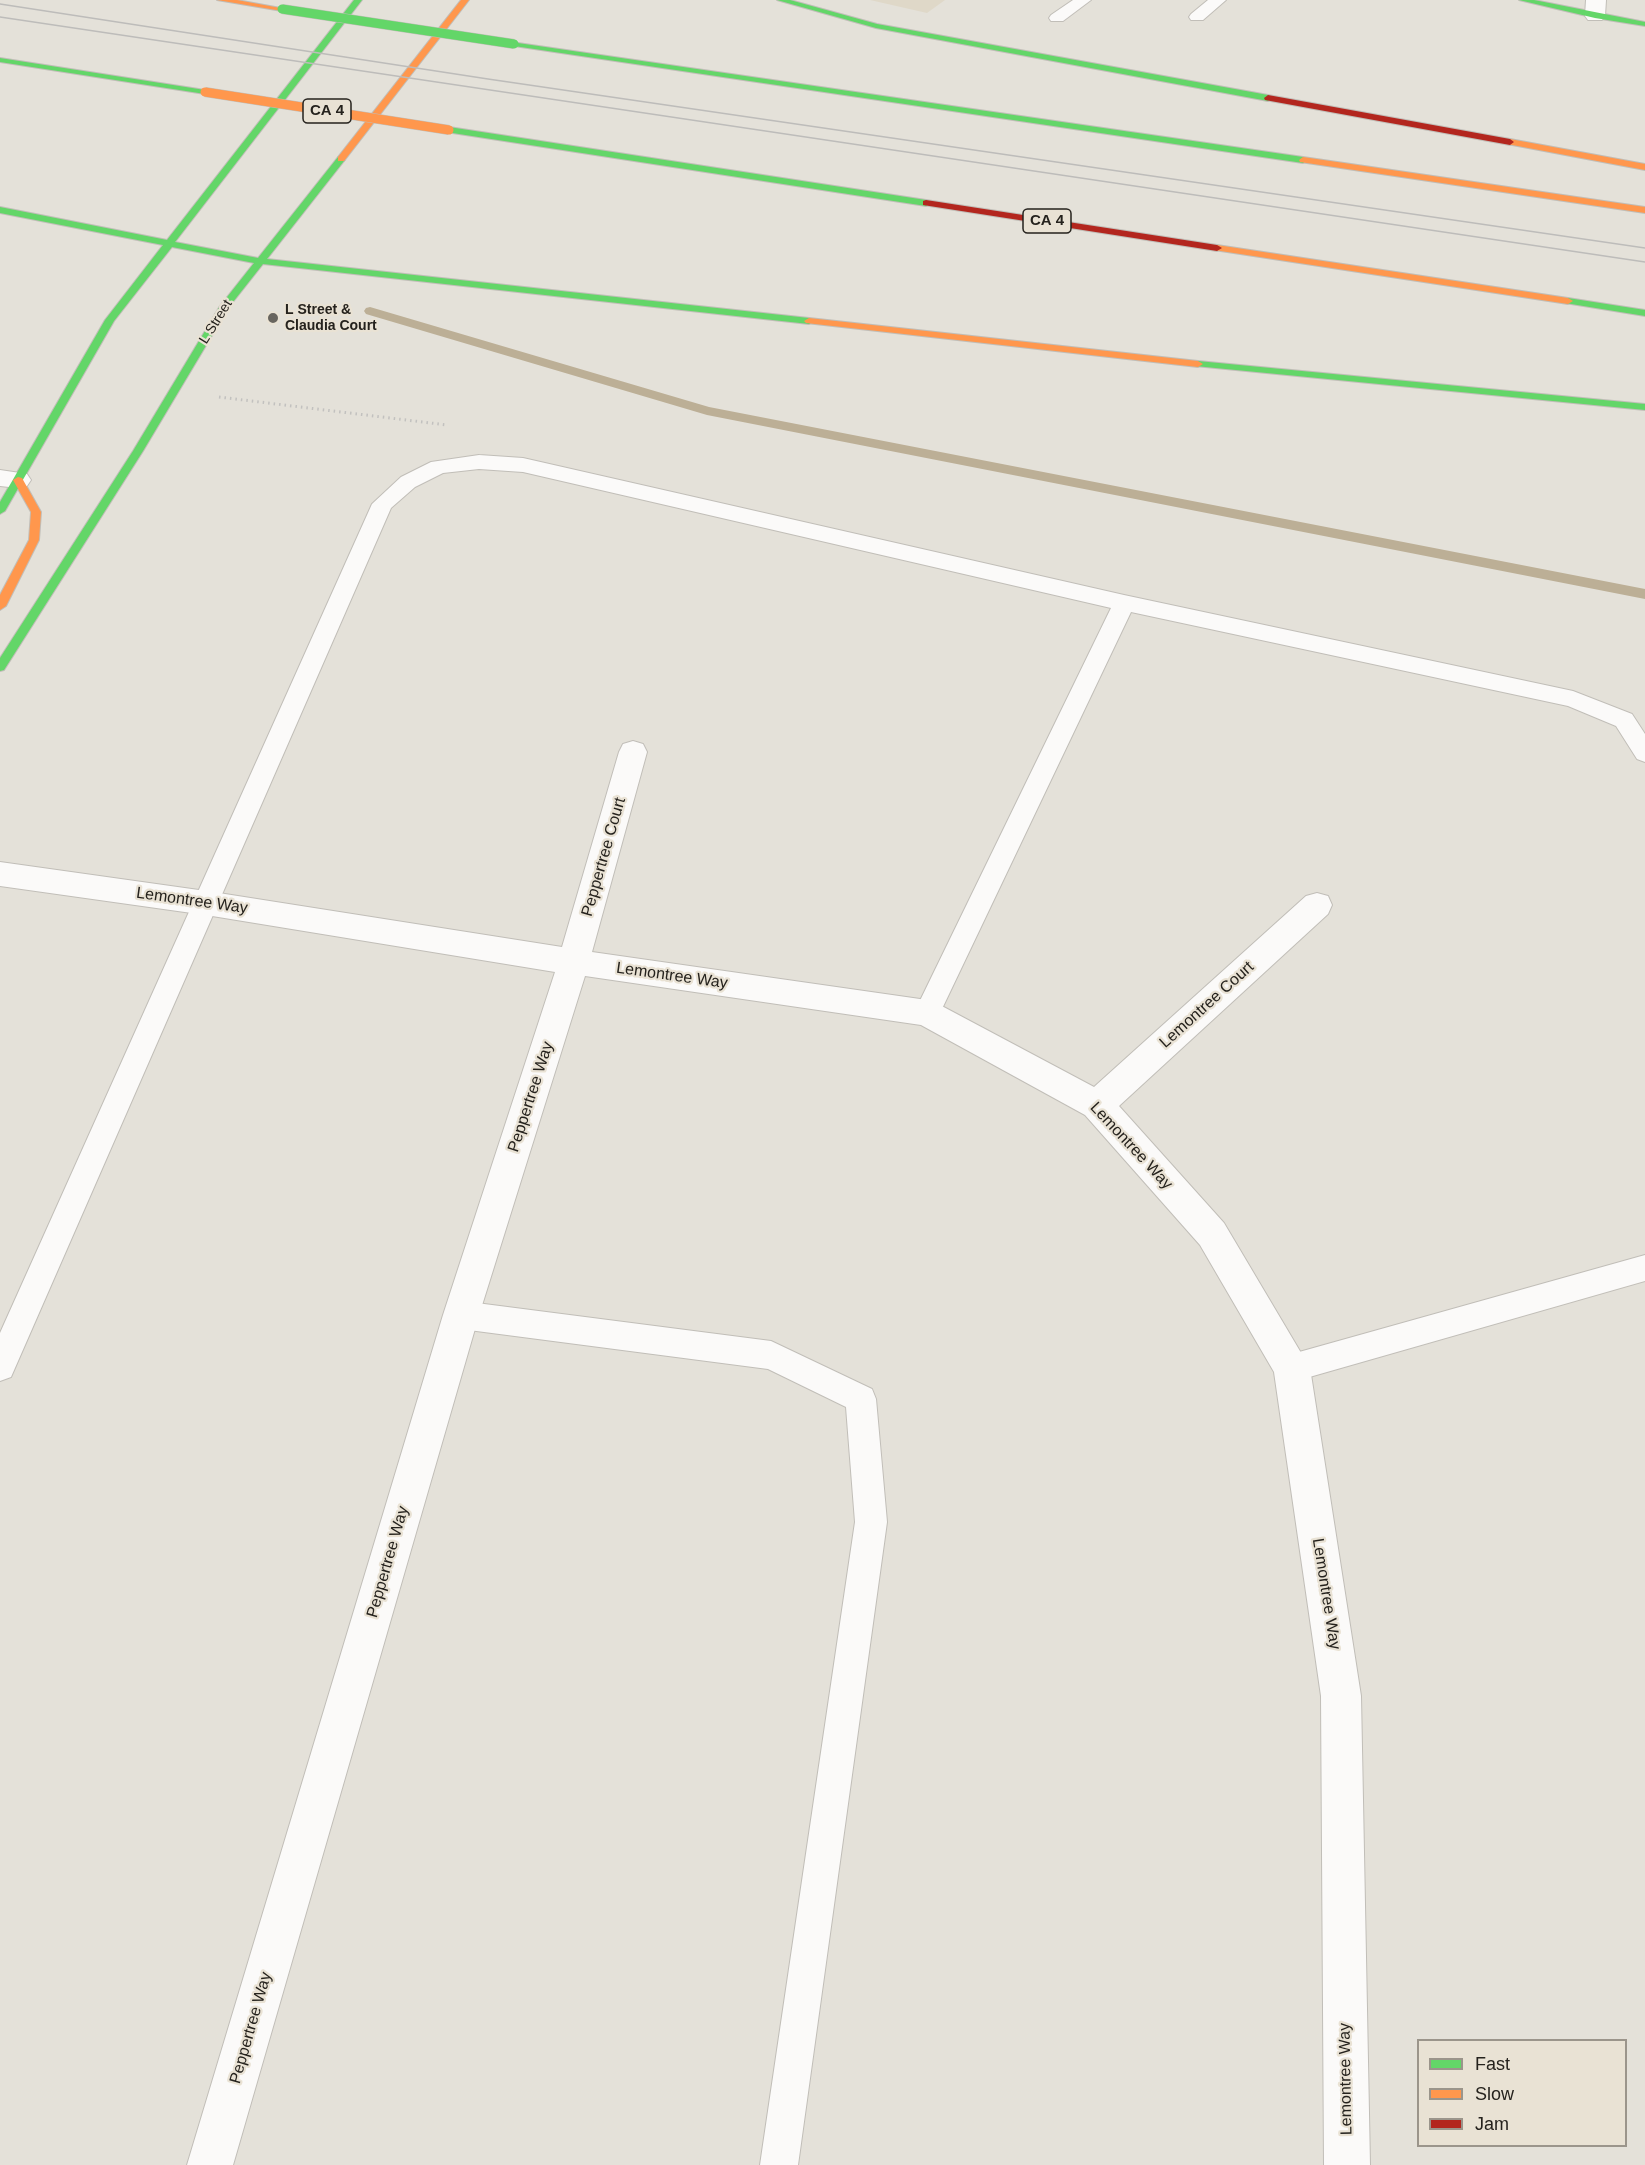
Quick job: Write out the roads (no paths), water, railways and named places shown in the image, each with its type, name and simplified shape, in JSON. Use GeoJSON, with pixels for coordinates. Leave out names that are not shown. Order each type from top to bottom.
{"type":"FeatureCollection","features":[{"type":"Feature","properties":{"kind":"main road"},"geometry":{"type":"LineString","coordinates":[[221,0],[1645,210]]}},
{"type":"Feature","properties":{"kind":"main road"},"geometry":{"type":"LineString","coordinates":[[0,511],[9,479],[110,320],[358,0]]}},
{"type":"Feature","properties":{"kind":"main road","name":"L Street"},"geometry":{"type":"LineString","coordinates":[[0,667],[97,517],[225,306],[258,261],[465,0]]}},
{"type":"Feature","properties":{"kind":"main road"},"geometry":{"type":"LineString","coordinates":[[781,0],[876,26],[1645,167]]}},
{"type":"Feature","properties":{"kind":"main road"},"geometry":{"type":"LineString","coordinates":[[1523,0],[1595,8],[1645,24]]}},
{"type":"Feature","properties":{"kind":"main road","name":"CA 4"},"geometry":{"type":"LineString","coordinates":[[0,60],[1645,312]]}},
{"type":"Feature","properties":{"kind":"main road"},"geometry":{"type":"LineString","coordinates":[[0,210],[167,245],[258,261],[1187,363],[1645,407]]}},
{"type":"Feature","properties":{"kind":"main road"},"geometry":{"type":"LineString","coordinates":[[0,606],[34,540],[36,512],[9,479]]}},
{"type":"Feature","properties":{"kind":"street","name":"Peppertree Court"},"geometry":{"type":"LineString","coordinates":[[574,962],[633,752]]}},
{"type":"Feature","properties":{"kind":"street","name":"Lemontree Way"},"geometry":{"type":"LineString","coordinates":[[0,874],[206,903],[574,962],[927,1013],[1097,1105],[1212,1234],[1292,1368],[1341,1696],[1347,2165]]}},
{"type":"Feature","properties":{"kind":"street","name":"Lemontree Court"},"geometry":{"type":"LineString","coordinates":[[1097,1105],[1317,905]]}},
{"type":"Feature","properties":{"kind":"street","name":"Peppertree Way"},"geometry":{"type":"LineString","coordinates":[[210,2165],[461,1315],[574,962]]}},
{"type":"Feature","properties":{"kind":"lane"},"geometry":{"type":"LineString","coordinates":[[1057,18],[1083,0]]}},
{"type":"Feature","properties":{"kind":"lane"},"geometry":{"type":"LineString","coordinates":[[1197,17],[1218,0]]}},
{"type":"Feature","properties":{"kind":"lane"},"geometry":{"type":"LineString","coordinates":[[0,1367],[382,504],[408,482],[438,467],[479,462],[523,465],[1124,603],[1573,699],[1624,720],[1645,753]]}},
{"type":"Feature","properties":{"kind":"lane"},"geometry":{"type":"LineString","coordinates":[[927,1013],[1124,603]]}},
{"type":"Feature","properties":{"kind":"lane"},"geometry":{"type":"LineString","coordinates":[[1292,1368],[1645,1269]]}},
{"type":"Feature","properties":{"kind":"lane"},"geometry":{"type":"LineString","coordinates":[[461,1315],[771,1355],[861,1399],[871,1522],[779,2165]]}},
{"type":"Feature","properties":{"kind":"waterway"},"geometry":{"type":"LineString","coordinates":[[370,311],[707,411],[1645,594]]}},
{"type":"Feature","properties":{"kind":"tram line"},"geometry":{"type":"LineString","coordinates":[[0,4],[488,79],[1645,248]]}},
{"type":"Feature","properties":{"kind":"tram line"},"geometry":{"type":"LineString","coordinates":[[0,17],[1645,262]]}},
{"type":"Feature","properties":{"kind":"place","name":"L Street & Claudia Court"},"geometry":{"type":"Point","coordinates":[273,318]}}]}
